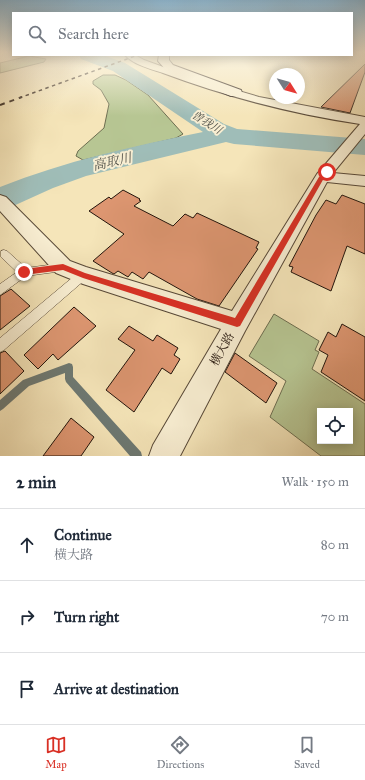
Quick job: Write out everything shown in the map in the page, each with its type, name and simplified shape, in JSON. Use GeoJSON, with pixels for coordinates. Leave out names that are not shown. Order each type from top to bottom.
{"type":"FeatureCollection","features":[{"type":"Feature","properties":{"kind":"street"},"geometry":{"type":"LineString","coordinates":[[172,73],[280,106],[365,121]]}},
{"type":"Feature","properties":{"kind":"street"},"geometry":{"type":"LineString","coordinates":[[185,73],[236,93]]}},
{"type":"Feature","properties":{"kind":"street","name":"横大路"},"geometry":{"type":"LineString","coordinates":[[164,456],[237,323],[324,174],[365,126]]}},
{"type":"Feature","properties":{"kind":"street"},"geometry":{"type":"LineString","coordinates":[[324,174],[365,181]]}},
{"type":"Feature","properties":{"kind":"street"},"geometry":{"type":"LineString","coordinates":[[4,205],[63,267],[83,275],[237,323]]}},
{"type":"Feature","properties":{"kind":"lane"},"geometry":{"type":"LineString","coordinates":[[4,254],[24,272]]}},
{"type":"Feature","properties":{"kind":"lane"},"geometry":{"type":"LineString","coordinates":[[0,290],[24,272],[63,267]]}},
{"type":"Feature","properties":{"kind":"lane"},"geometry":{"type":"LineString","coordinates":[[0,346],[83,275]]}},
{"type":"Feature","properties":{"kind":"green space"},"geometry":{"type":"Polygon","coordinates":[[[103,75],[115,75],[126,80],[148,95],[183,134],[176,138],[83,160],[76,156],[78,151],[104,128],[109,104],[101,90],[93,84],[93,81],[103,75]]]}},
{"type":"Feature","properties":{"kind":"green space"},"geometry":{"type":"Polygon","coordinates":[[[274,314],[319,341],[315,350],[319,352],[312,369],[365,404],[365,456],[321,456],[270,417],[286,381],[249,356],[274,314]]]}},
{"type":"Feature","properties":{"kind":"building"},"geometry":{"type":"Polygon","coordinates":[[[356,73],[365,73],[350,113],[321,107],[356,73]]]}},
{"type":"Feature","properties":{"kind":"building"},"geometry":{"type":"Polygon","coordinates":[[[123,190],[140,199],[139,200],[141,201],[134,206],[173,226],[185,214],[193,218],[197,213],[259,242],[256,248],[258,249],[219,306],[197,299],[149,272],[143,279],[132,272],[128,277],[118,271],[114,274],[93,261],[124,234],[89,211],[109,197],[111,199],[123,190]]]}},
{"type":"Feature","properties":{"kind":"building"},"geometry":{"type":"Polygon","coordinates":[[[342,195],[365,204],[365,254],[347,246],[331,291],[291,272],[293,267],[289,266],[316,215],[326,200],[336,204],[342,195]]]}},
{"type":"Feature","properties":{"kind":"building"},"geometry":{"type":"Polygon","coordinates":[[[11,289],[30,306],[0,330],[0,296],[11,289]]]}},
{"type":"Feature","properties":{"kind":"building"},"geometry":{"type":"Polygon","coordinates":[[[74,307],[96,326],[58,360],[53,354],[38,369],[24,355],[74,307]]]}},
{"type":"Feature","properties":{"kind":"building"},"geometry":{"type":"Polygon","coordinates":[[[342,324],[365,337],[365,401],[321,372],[328,355],[319,350],[328,332],[336,337],[342,324]]]}},
{"type":"Feature","properties":{"kind":"building"},"geometry":{"type":"Polygon","coordinates":[[[129,326],[153,341],[157,335],[178,348],[174,355],[180,359],[171,374],[162,368],[134,412],[106,390],[135,350],[118,339],[129,326]]]}},
{"type":"Feature","properties":{"kind":"building"},"geometry":{"type":"Polygon","coordinates":[[[5,351],[24,371],[0,394],[0,353],[5,351]]]}},
{"type":"Feature","properties":{"kind":"building"},"geometry":{"type":"Polygon","coordinates":[[[235,353],[277,383],[266,403],[225,372],[235,353]]]}},
{"type":"Feature","properties":{"kind":"building"},"geometry":{"type":"Polygon","coordinates":[[[71,418],[94,437],[81,456],[43,456],[71,418]]]}},
{"type":"Feature","properties":{"kind":"waterway","name":"曽我川"},"geometry":{"type":"LineString","coordinates":[[129,73],[215,129],[234,136],[365,147]]}},
{"type":"Feature","properties":{"kind":"waterway","name":"高取川"},"geometry":{"type":"LineString","coordinates":[[0,199],[42,181],[76,170],[226,134]]}},
{"type":"Feature","properties":{"kind":"waterway"},"geometry":{"type":"LineString","coordinates":[[0,406],[26,383],[69,367],[69,379],[137,456]]}},
{"type":"Feature","properties":{"kind":"railway"},"geometry":{"type":"LineString","coordinates":[[19,98],[87,73]]}},
{"type":"Feature","properties":{"kind":"railway"},"geometry":{"type":"LineString","coordinates":[[0,105],[22,97]]}},
{"type":"Feature","properties":{"kind":"route"},"geometry":{"type":"LineString","coordinates":[[24,272],[63,267],[83,275],[237,323],[322,177],[327,172]]}}]}
